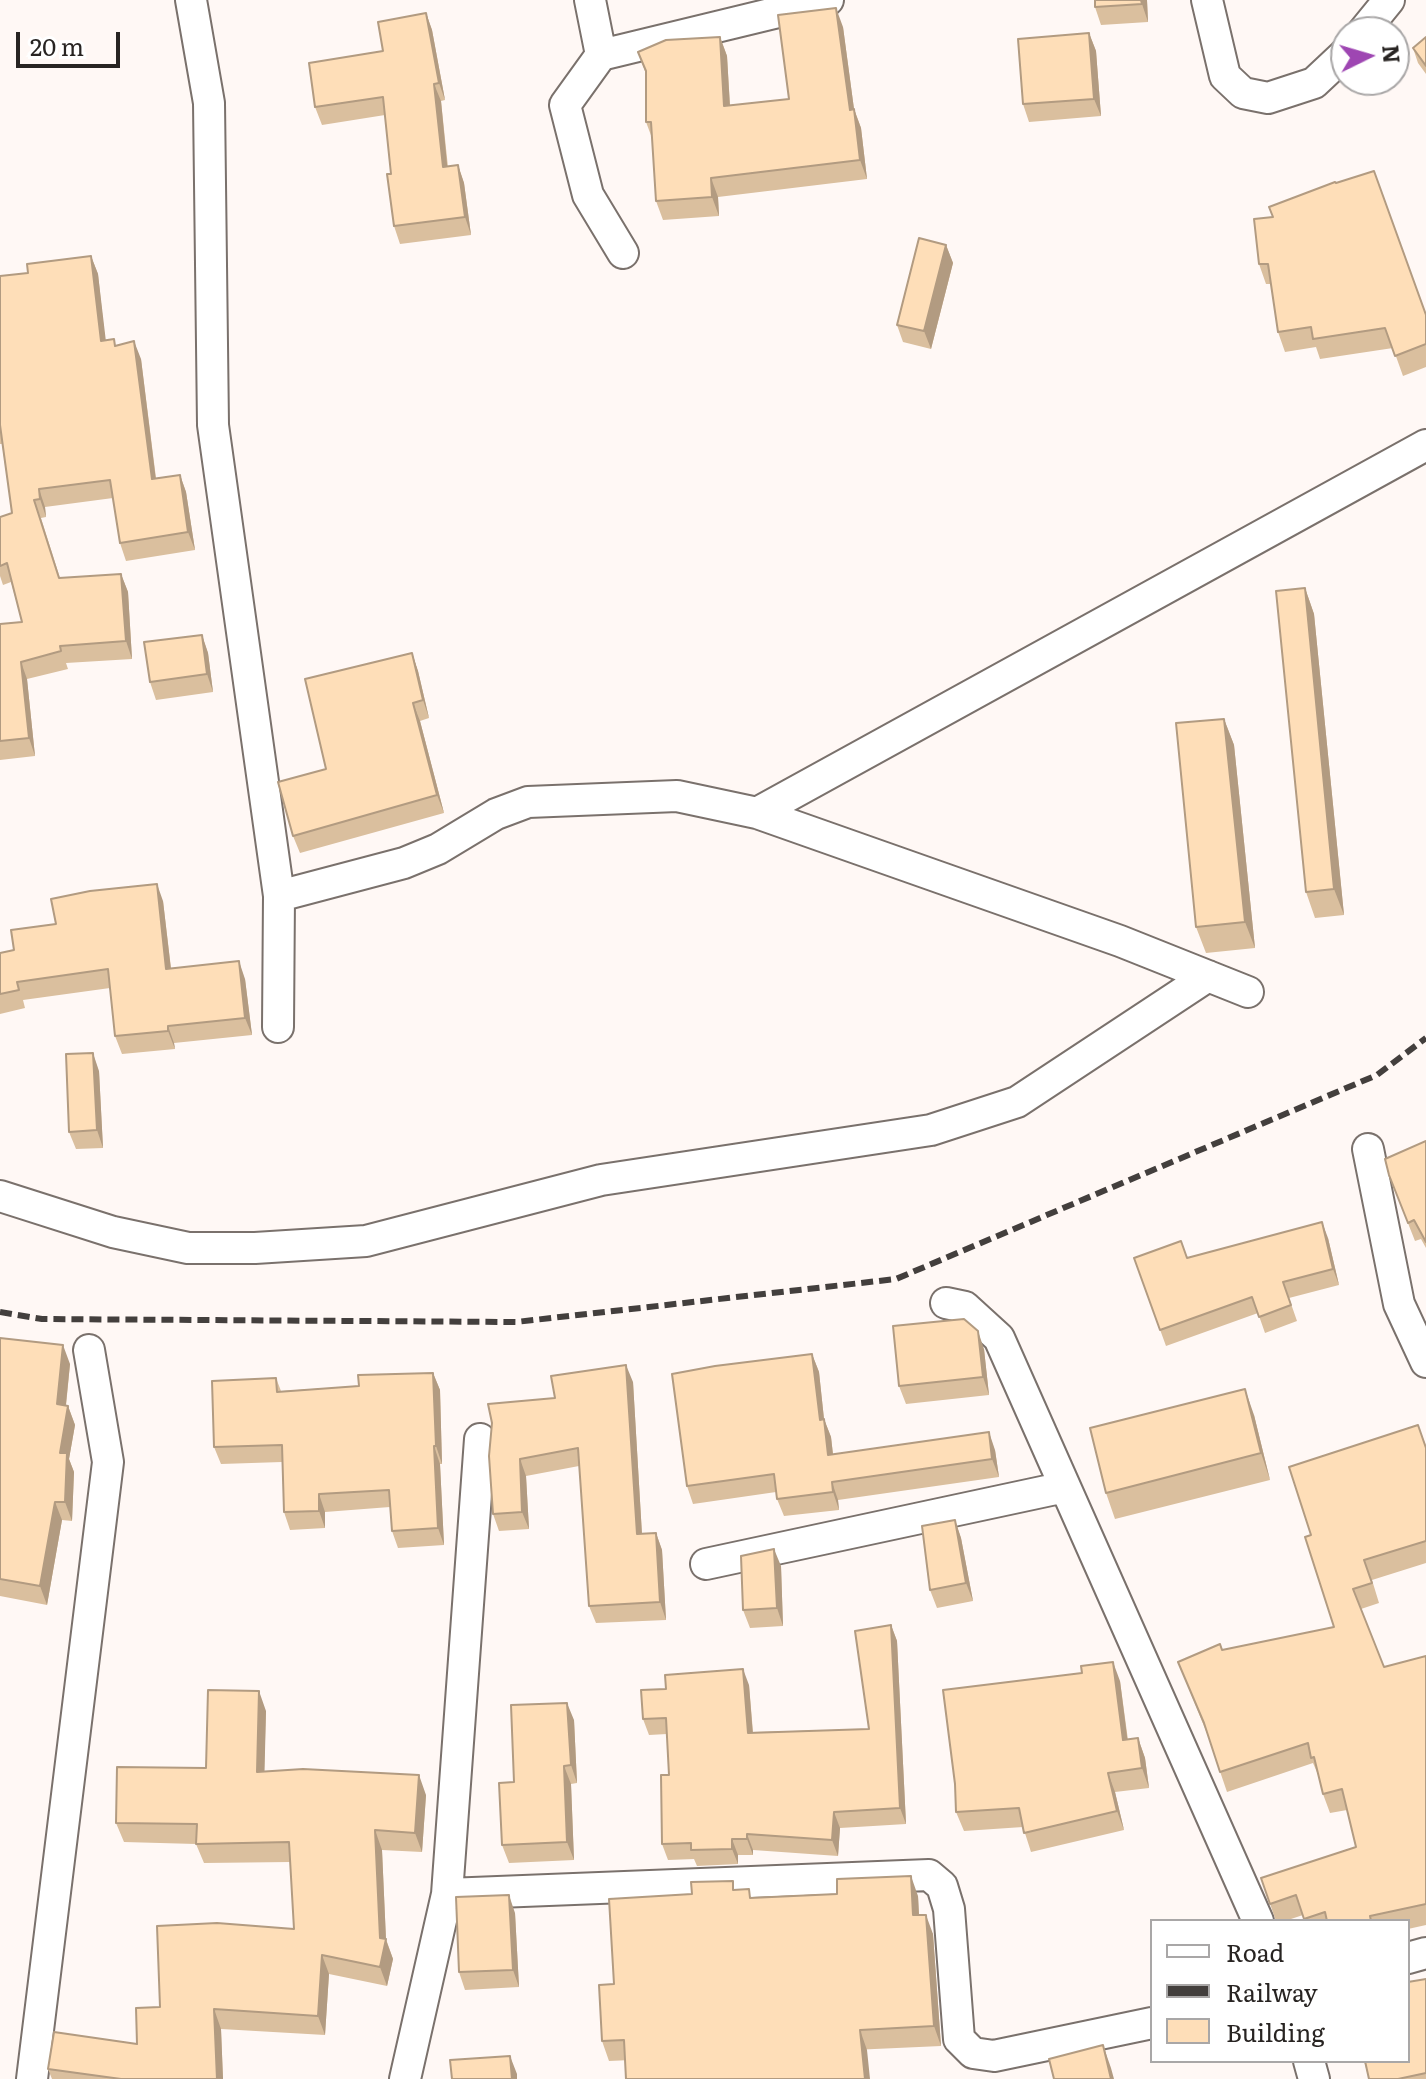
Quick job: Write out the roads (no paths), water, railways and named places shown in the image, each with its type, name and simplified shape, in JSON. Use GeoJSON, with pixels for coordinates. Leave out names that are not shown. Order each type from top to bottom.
{"type":"FeatureCollection","features":[{"type":"Feature","properties":{"kind":"street"},"geometry":{"type":"LineString","coordinates":[[191,0],[209,103],[213,425],[279,896],[278,1027]]}},
{"type":"Feature","properties":{"kind":"street"},"geometry":{"type":"LineString","coordinates":[[590,0],[601,55]]}},
{"type":"Feature","properties":{"kind":"street"},"geometry":{"type":"LineString","coordinates":[[623,253],[588,195],[565,105],[601,55],[828,0]]}},
{"type":"Feature","properties":{"kind":"street"},"geometry":{"type":"LineString","coordinates":[[1207,0],[1225,76],[1243,93],[1268,98],[1314,83],[1330,68]]}},
{"type":"Feature","properties":{"kind":"street"},"geometry":{"type":"LineString","coordinates":[[1376,16],[1389,0]]}},
{"type":"Feature","properties":{"kind":"street"},"geometry":{"type":"LineString","coordinates":[[757,813],[1426,445]]}},
{"type":"Feature","properties":{"kind":"street"},"geometry":{"type":"LineString","coordinates":[[279,896],[404,863],[438,849],[496,814],[528,802],[677,796],[757,813],[1120,941],[1248,992]]}},
{"type":"Feature","properties":{"kind":"street"},"geometry":{"type":"LineString","coordinates":[[0,1196],[113,1232],[188,1248],[255,1248],[366,1241],[601,1180],[931,1130],[1017,1102],[1208,976]]}},
{"type":"Feature","properties":{"kind":"street"},"geometry":{"type":"LineString","coordinates":[[1368,1149],[1399,1304],[1426,1362]]}},
{"type":"Feature","properties":{"kind":"street"},"geometry":{"type":"LineString","coordinates":[[946,1303],[965,1307],[999,1338],[1257,1919]]}},
{"type":"Feature","properties":{"kind":"street"},"geometry":{"type":"LineString","coordinates":[[32,2079],[108,1462],[89,1350]]}},
{"type":"Feature","properties":{"kind":"street"},"geometry":{"type":"LineString","coordinates":[[405,2079],[447,1894],[480,1439]]}},
{"type":"Feature","properties":{"kind":"street"},"geometry":{"type":"LineString","coordinates":[[706,1564],[1065,1487]]}},
{"type":"Feature","properties":{"kind":"street"},"geometry":{"type":"LineString","coordinates":[[447,1894],[929,1875],[942,1886],[949,1909],[959,2039],[973,2053],[994,2056],[1150,2023]]}},
{"type":"Feature","properties":{"kind":"railway"},"geometry":{"type":"LineString","coordinates":[[0,1312],[42,1319],[516,1322],[896,1279],[1377,1075],[1426,1038]]}}]}
